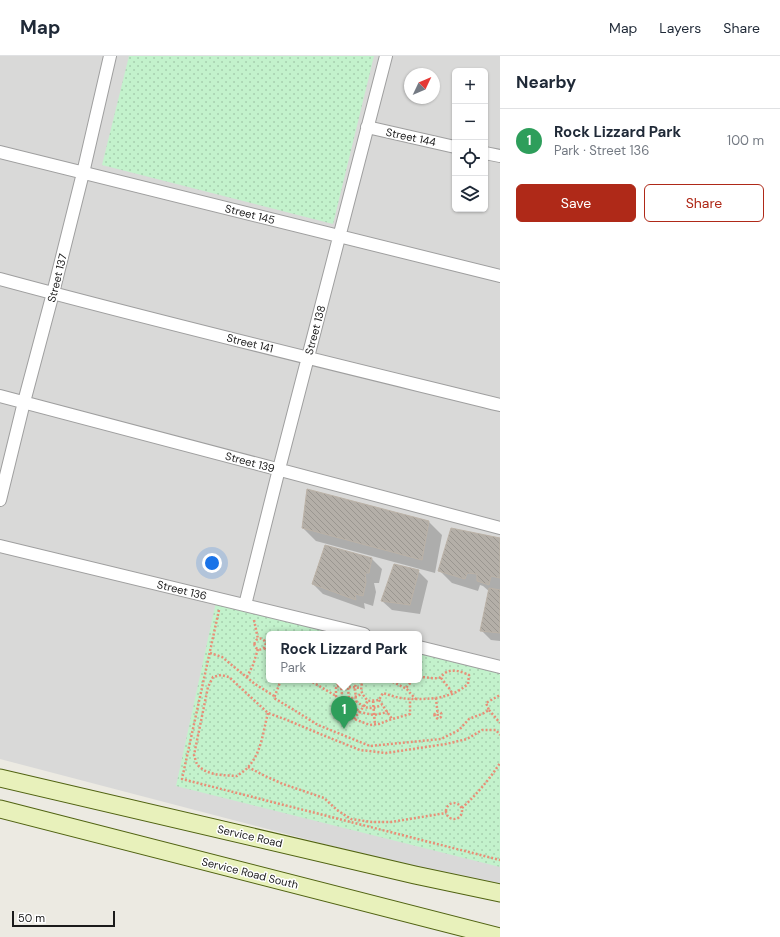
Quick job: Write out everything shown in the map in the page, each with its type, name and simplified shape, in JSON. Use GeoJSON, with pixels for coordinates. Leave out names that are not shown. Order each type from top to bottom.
{"type":"FeatureCollection","features":[{"type":"Feature","properties":{"kind":"main road","name":"Service Road"},"geometry":{"type":"LineString","coordinates":[[0,778],[415,875],[500,893]]}},
{"type":"Feature","properties":{"kind":"main road","name":"Service Road South"},"geometry":{"type":"LineString","coordinates":[[0,809],[500,937]]}},
{"type":"Feature","properties":{"kind":"street","name":"Street 137"},"geometry":{"type":"LineString","coordinates":[[0,500],[83,173],[110,56]]}},
{"type":"Feature","properties":{"kind":"street","name":"Street 138"},"geometry":{"type":"LineString","coordinates":[[249,609],[279,470],[386,56]]}},
{"type":"Feature","properties":{"kind":"street","name":"Street 144"},"geometry":{"type":"LineString","coordinates":[[367,127],[452,146]]}},
{"type":"Feature","properties":{"kind":"street","name":"Street 145"},"geometry":{"type":"LineString","coordinates":[[0,152],[500,276]]}},
{"type":"Feature","properties":{"kind":"street"},"geometry":{"type":"LineString","coordinates":[[488,154],[500,156]]}},
{"type":"Feature","properties":{"kind":"street","name":"Street 141"},"geometry":{"type":"LineString","coordinates":[[0,279],[308,358],[500,405]]}},
{"type":"Feature","properties":{"kind":"street","name":"Street 139"},"geometry":{"type":"LineString","coordinates":[[0,396],[500,528]]}},
{"type":"Feature","properties":{"kind":"street","name":"Street 136"},"geometry":{"type":"LineString","coordinates":[[0,546],[249,609],[350,631]]}},
{"type":"Feature","properties":{"kind":"street"},"geometry":{"type":"LineString","coordinates":[[422,648],[500,667]]}},
{"type":"Feature","properties":{"kind":"path"},"geometry":{"type":"LineString","coordinates":[[220,605],[182,779],[500,860]]}},
{"type":"Feature","properties":{"kind":"path"},"geometry":{"type":"LineString","coordinates":[[247,677],[258,649],[255,645],[255,641],[258,638],[249,609]]}},
{"type":"Feature","properties":{"kind":"path"},"geometry":{"type":"LineString","coordinates":[[258,638],[265,640],[266,645],[264,648],[258,649]]}},
{"type":"Feature","properties":{"kind":"path"},"geometry":{"type":"LineString","coordinates":[[210,653],[222,657],[255,684],[274,696],[274,698],[318,725],[370,746],[441,739],[459,730],[469,719],[489,710]]}},
{"type":"Feature","properties":{"kind":"path"},"geometry":{"type":"LineString","coordinates":[[379,700],[383,693],[410,700],[436,698],[463,688],[468,684],[469,675],[457,670],[447,672],[441,678],[431,679],[422,677]]}},
{"type":"Feature","properties":{"kind":"path"},"geometry":{"type":"LineString","coordinates":[[268,713],[261,743],[256,756],[248,767],[237,776],[219,775],[206,771],[197,764],[194,755],[208,687],[213,677],[221,675],[229,677],[268,713],[360,750],[386,753],[446,744],[467,739],[482,730],[496,730],[500,735]]}},
{"type":"Feature","properties":{"kind":"path"},"geometry":{"type":"LineString","coordinates":[[441,678],[452,693]]}},
{"type":"Feature","properties":{"kind":"path"},"geometry":{"type":"LineString","coordinates":[[274,696],[280,683]]}},
{"type":"Feature","properties":{"kind":"path"},"geometry":{"type":"LineString","coordinates":[[314,683],[336,696],[350,717],[370,725],[375,725],[410,714],[410,700]]}},
{"type":"Feature","properties":{"kind":"path"},"geometry":{"type":"LineString","coordinates":[[336,696],[337,686],[340,683]]}},
{"type":"Feature","properties":{"kind":"path"},"geometry":{"type":"LineString","coordinates":[[341,703],[342,683]]}},
{"type":"Feature","properties":{"kind":"path"},"geometry":{"type":"LineString","coordinates":[[349,683],[349,700],[359,712],[374,715],[388,712]]}},
{"type":"Feature","properties":{"kind":"path"},"geometry":{"type":"LineString","coordinates":[[356,683],[356,701],[366,708],[374,708],[382,705]]}},
{"type":"Feature","properties":{"kind":"path"},"geometry":{"type":"LineString","coordinates":[[362,683],[362,694],[368,701],[379,700]]}},
{"type":"Feature","properties":{"kind":"path"},"geometry":{"type":"LineString","coordinates":[[394,683],[408,690],[417,699]]}},
{"type":"Feature","properties":{"kind":"path"},"geometry":{"type":"LineString","coordinates":[[408,690],[406,688],[410,683]]}},
{"type":"Feature","properties":{"kind":"path"},"geometry":{"type":"LineString","coordinates":[[337,686],[361,688]]}},
{"type":"Feature","properties":{"kind":"path"},"geometry":{"type":"LineString","coordinates":[[341,703],[362,694]]}},
{"type":"Feature","properties":{"kind":"path"},"geometry":{"type":"LineString","coordinates":[[500,695],[486,703],[489,710],[500,723]]}},
{"type":"Feature","properties":{"kind":"path"},"geometry":{"type":"LineString","coordinates":[[436,698],[438,718]]}},
{"type":"Feature","properties":{"kind":"path"},"geometry":{"type":"LineString","coordinates":[[379,700],[392,719]]}},
{"type":"Feature","properties":{"kind":"path"},"geometry":{"type":"LineString","coordinates":[[354,719],[368,701]]}},
{"type":"Feature","properties":{"kind":"path"},"geometry":{"type":"LineString","coordinates":[[373,701],[375,725]]}},
{"type":"Feature","properties":{"kind":"path"},"geometry":{"type":"LineString","coordinates":[[462,808],[458,804],[453,803],[446,808],[446,813],[449,818],[454,820],[461,816],[462,808],[475,796],[500,763]]}},
{"type":"Feature","properties":{"kind":"path"},"geometry":{"type":"LineString","coordinates":[[248,767],[283,784],[324,798],[337,810],[351,819],[372,822],[391,822],[446,813]]}},
{"type":"Feature","properties":{"kind":"shaded area"},"geometry":{"type":"Polygon","coordinates":[[[0,56],[500,56],[500,890],[0,759],[0,56]]]}},
{"type":"Feature","properties":{"kind":"green space"},"geometry":{"type":"Polygon","coordinates":[[[129,56],[374,56],[333,224],[102,165],[129,56]]]}},
{"type":"Feature","properties":{"kind":"green space"},"geometry":{"type":"Polygon","coordinates":[[[216,602],[336,631],[266,631],[266,683],[422,683],[422,653],[500,673],[500,867],[176,786],[216,602]]]}},
{"type":"Feature","properties":{"kind":"building"},"geometry":{"type":"Polygon","coordinates":[[[307,489],[429,521],[422,560],[302,528],[307,489]]]}},
{"type":"Feature","properties":{"kind":"building"},"geometry":{"type":"Polygon","coordinates":[[[451,528],[500,538],[500,578],[491,576],[489,585],[477,581],[477,574],[467,573],[465,579],[438,571],[451,528]]]}},
{"type":"Feature","properties":{"kind":"building"},"geometry":{"type":"Polygon","coordinates":[[[325,545],[372,558],[369,573],[365,573],[366,582],[363,596],[355,594],[356,600],[312,584],[325,545]]]}},
{"type":"Feature","properties":{"kind":"building"},"geometry":{"type":"Polygon","coordinates":[[[394,564],[419,570],[410,605],[381,601],[394,564]]]}},
{"type":"Feature","properties":{"kind":"building"},"geometry":{"type":"Polygon","coordinates":[[[489,588],[500,590],[500,633],[480,631],[489,588]]]}},
{"type":"Feature","properties":{"kind":"place","name":"Rock Lizzard Park"},"geometry":{"type":"Point","coordinates":[344,729]}}]}
